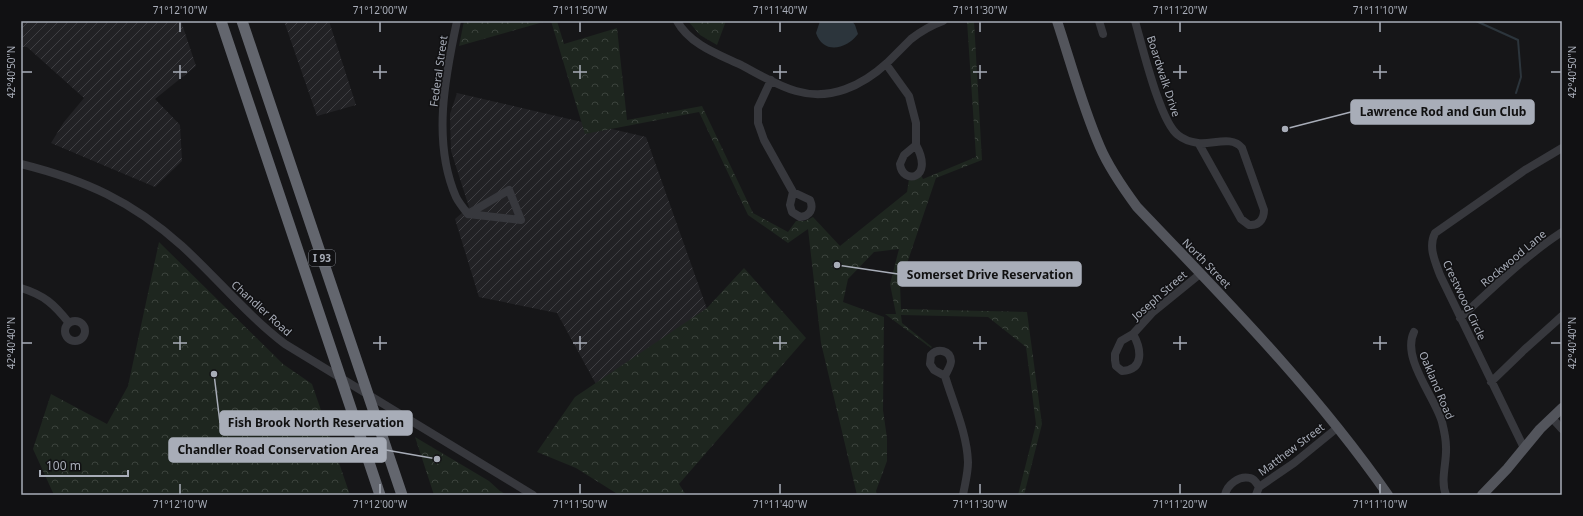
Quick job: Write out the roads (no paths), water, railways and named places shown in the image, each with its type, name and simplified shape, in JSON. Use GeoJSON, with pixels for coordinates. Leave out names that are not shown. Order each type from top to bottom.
{"type":"FeatureCollection","features":[{"type":"Feature","properties":{"kind":"highway","name":"I 93"},"geometry":{"type":"LineString","coordinates":[[221,21],[380,495]]}},
{"type":"Feature","properties":{"kind":"highway","name":"I 93"},"geometry":{"type":"LineString","coordinates":[[242,21],[402,495]]}},
{"type":"Feature","properties":{"kind":"main road","name":"North Street"},"geometry":{"type":"LineString","coordinates":[[1057,21],[1100,148],[1115,176],[1137,207],[1271,349],[1362,458],[1388,495]]}},
{"type":"Feature","properties":{"kind":"main road"},"geometry":{"type":"LineString","coordinates":[[1482,495],[1562,408]]}},
{"type":"Feature","properties":{"kind":"street","name":"Federal Street"},"geometry":{"type":"LineString","coordinates":[[457,21],[450,53],[444,93],[444,146],[450,178],[456,198],[468,214]]}},
{"type":"Feature","properties":{"kind":"street"},"geometry":{"type":"LineString","coordinates":[[677,21],[687,36],[695,41],[771,80],[796,91],[815,95],[830,94],[849,89],[886,64],[912,38],[943,21]]}},
{"type":"Feature","properties":{"kind":"street"},"geometry":{"type":"LineString","coordinates":[[1099,21],[1103,34]]}},
{"type":"Feature","properties":{"kind":"street","name":"Boardwalk Drive"},"geometry":{"type":"LineString","coordinates":[[1135,21],[1156,90],[1168,123],[1179,136],[1183,139],[1199,144],[1232,142],[1241,146],[1264,210],[1263,218],[1258,223],[1249,225],[1241,219],[1199,144]]}},
{"type":"Feature","properties":{"kind":"street"},"geometry":{"type":"LineString","coordinates":[[886,64],[909,96],[916,123],[916,144]]}},
{"type":"Feature","properties":{"kind":"street"},"geometry":{"type":"LineString","coordinates":[[771,80],[758,108],[758,123],[764,140],[793,192]]}},
{"type":"Feature","properties":{"kind":"street","name":"Crestwood Circle"},"geometry":{"type":"LineString","coordinates":[[1524,448],[1460,318],[1434,260],[1431,241],[1435,233],[1525,170],[1562,148]]}},
{"type":"Feature","properties":{"kind":"street","name":"Chandler Road"},"geometry":{"type":"LineString","coordinates":[[21,164],[55,173],[87,184],[127,204],[144,215],[182,246],[271,333],[318,365],[533,495]]}},
{"type":"Feature","properties":{"kind":"street"},"geometry":{"type":"LineString","coordinates":[[509,190],[521,220],[514,219],[468,214],[509,190]]}},
{"type":"Feature","properties":{"kind":"street","name":"Rockwood Lane"},"geometry":{"type":"LineString","coordinates":[[1460,318],[1546,242],[1562,232]]}},
{"type":"Feature","properties":{"kind":"street","name":"Joseph Street"},"geometry":{"type":"LineString","coordinates":[[1133,334],[1152,313],[1200,274]]}},
{"type":"Feature","properties":{"kind":"street"},"geometry":{"type":"LineString","coordinates":[[21,288],[45,298],[68,323]]}},
{"type":"Feature","properties":{"kind":"street"},"geometry":{"type":"LineString","coordinates":[[1491,382],[1562,316]]}},
{"type":"Feature","properties":{"kind":"street","name":"Oakland Road"},"geometry":{"type":"LineString","coordinates":[[1414,332],[1410,338],[1412,357],[1442,422],[1446,446],[1443,486],[1446,495]]}},
{"type":"Feature","properties":{"kind":"street"},"geometry":{"type":"LineString","coordinates":[[945,376],[963,433],[967,453],[967,474],[963,495]]}},
{"type":"Feature","properties":{"kind":"street"},"geometry":{"type":"LineString","coordinates":[[1552,418],[1562,429]]}},
{"type":"Feature","properties":{"kind":"street","name":"Matthew Street"},"geometry":{"type":"LineString","coordinates":[[1225,495],[1228,487],[1234,481],[1244,478],[1255,480],[1258,491],[1337,428]]}},
{"type":"Feature","properties":{"kind":"waterway"},"geometry":{"type":"LineString","coordinates":[[1476,21],[1518,40],[1521,77],[1516,93]]}},
{"type":"Feature","properties":{"kind":"place","name":"Lawrence Rod and Gun Club"},"geometry":{"type":"Point","coordinates":[1285,129]}},
{"type":"Feature","properties":{"kind":"place","name":"Somerset Drive Reservation"},"geometry":{"type":"Point","coordinates":[837,265]}},
{"type":"Feature","properties":{"kind":"place","name":"Fish Brook North Reservation"},"geometry":{"type":"Point","coordinates":[214,374]}},
{"type":"Feature","properties":{"kind":"place","name":"Chandler Road Conservation Area"},"geometry":{"type":"Point","coordinates":[437,459]}}]}
